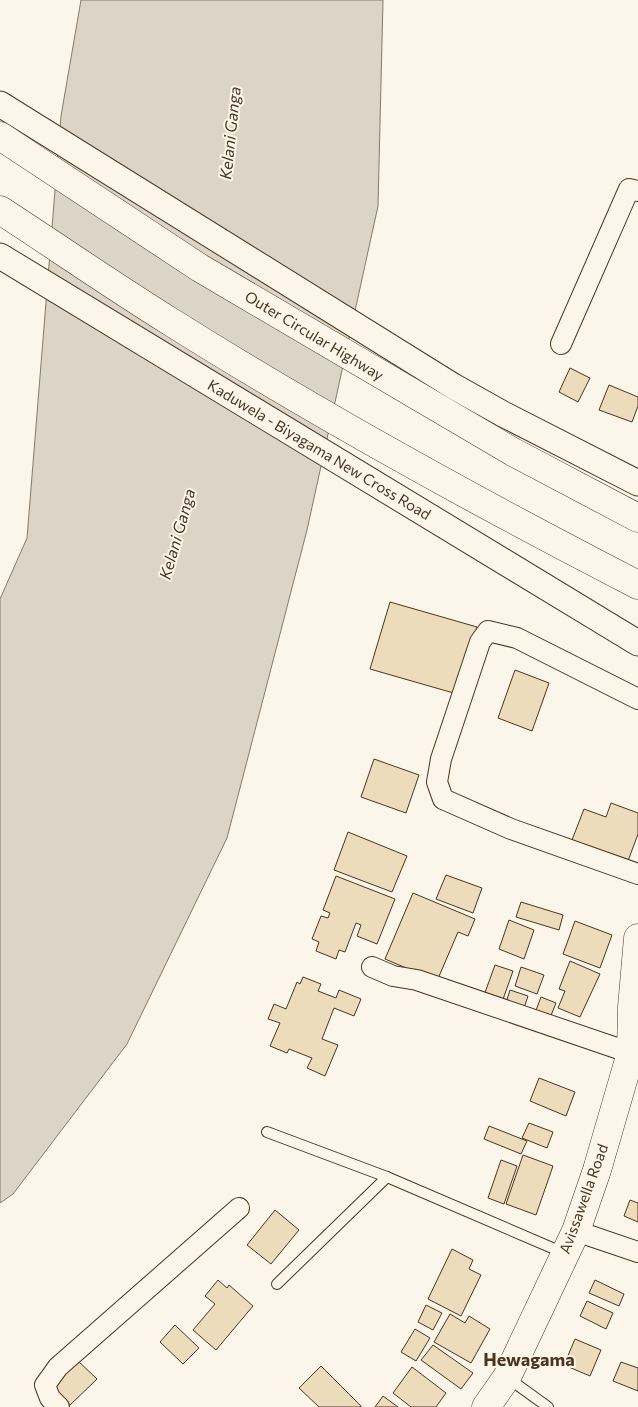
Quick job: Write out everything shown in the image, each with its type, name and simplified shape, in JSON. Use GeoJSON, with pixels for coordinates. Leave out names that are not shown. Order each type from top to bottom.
{"type":"FeatureCollection","features":[{"type":"Feature","properties":{"kind":"main road","name":"Outer Circular Highway"},"geometry":{"type":"LineString","coordinates":[[0,136],[208,273],[513,452],[638,518]]}},
{"type":"Feature","properties":{"kind":"main road"},"geometry":{"type":"LineString","coordinates":[[0,210],[170,322],[301,400],[491,509],[638,585]]}},
{"type":"Feature","properties":{"kind":"main road","name":"Avissawella Road"},"geometry":{"type":"LineString","coordinates":[[486,1407],[508,1377],[570,1242],[597,1170],[634,1022],[638,938]]}},
{"type":"Feature","properties":{"kind":"street"},"geometry":{"type":"LineString","coordinates":[[0,104],[453,386],[503,414],[638,483]]}},
{"type":"Feature","properties":{"kind":"street"},"geometry":{"type":"LineString","coordinates":[[561,344],[629,189],[638,191]]}},
{"type":"Feature","properties":{"kind":"street","name":"Kaduwela - Biyagama New Cross Road"},"geometry":{"type":"LineString","coordinates":[[0,256],[406,504],[592,613],[638,643]]}},
{"type":"Feature","properties":{"kind":"street"},"geometry":{"type":"LineString","coordinates":[[638,700],[517,638],[488,631],[480,642],[441,759],[437,782],[443,799],[511,829],[638,874]]}},
{"type":"Feature","properties":{"kind":"street"},"geometry":{"type":"LineString","coordinates":[[372,967],[393,976],[634,1022]]}},
{"type":"Feature","properties":{"kind":"street"},"geometry":{"type":"LineString","coordinates":[[59,1407],[50,1398],[45,1385],[58,1367],[239,1208]]}},
{"type":"Feature","properties":{"kind":"street"},"geometry":{"type":"LineString","coordinates":[[570,1242],[638,1252]]}},
{"type":"Feature","properties":{"kind":"lane"},"geometry":{"type":"LineString","coordinates":[[266,1132],[570,1242]]}},
{"type":"Feature","properties":{"kind":"lane"},"geometry":{"type":"LineString","coordinates":[[277,1284],[387,1177]]}},
{"type":"Feature","properties":{"kind":"lane"},"geometry":{"type":"LineString","coordinates":[[508,1377],[548,1407]]}},
{"type":"Feature","properties":{"kind":"water","name":"Kelani Ganga"},"geometry":{"type":"Polygon","coordinates":[[[81,0],[383,0],[378,206],[307,530],[227,838],[127,1044],[13,1194],[0,1203],[0,599],[27,538],[61,116],[81,0]]]}},
{"type":"Feature","properties":{"kind":"building"},"geometry":{"type":"Polygon","coordinates":[[[570,368],[590,378],[578,402],[559,392],[570,368]]]}},
{"type":"Feature","properties":{"kind":"building"},"geometry":{"type":"Polygon","coordinates":[[[609,385],[638,397],[638,406],[632,422],[599,410],[609,385]]]}},
{"type":"Feature","properties":{"kind":"building"},"geometry":{"type":"Polygon","coordinates":[[[390,602],[477,627],[457,694],[370,669],[390,602]]]}},
{"type":"Feature","properties":{"kind":"building"},"geometry":{"type":"Polygon","coordinates":[[[515,670],[549,683],[532,731],[498,718],[515,670]]]}},
{"type":"Feature","properties":{"kind":"building"},"geometry":{"type":"Polygon","coordinates":[[[374,759],[419,775],[406,813],[361,797],[374,759]]]}},
{"type":"Feature","properties":{"kind":"building"},"geometry":{"type":"Polygon","coordinates":[[[611,803],[638,813],[638,834],[628,861],[572,840],[584,809],[606,817],[611,803]]]}},
{"type":"Feature","properties":{"kind":"building"},"geometry":{"type":"Polygon","coordinates":[[[348,832],[407,856],[392,892],[334,870],[348,832]]]}},
{"type":"Feature","properties":{"kind":"building"},"geometry":{"type":"Polygon","coordinates":[[[446,875],[482,888],[473,913],[436,899],[446,875]]]}},
{"type":"Feature","properties":{"kind":"building"},"geometry":{"type":"Polygon","coordinates":[[[336,876],[395,899],[377,944],[357,936],[361,925],[356,923],[345,952],[339,950],[336,959],[316,951],[319,942],[312,939],[321,916],[328,918],[330,913],[323,910],[336,876]]]}},
{"type":"Feature","properties":{"kind":"building"},"geometry":{"type":"Polygon","coordinates":[[[413,893],[475,919],[468,936],[458,932],[437,981],[385,959],[413,893]]]}},
{"type":"Feature","properties":{"kind":"building"},"geometry":{"type":"Polygon","coordinates":[[[521,902],[563,915],[559,930],[516,917],[521,902]]]}},
{"type":"Feature","properties":{"kind":"building"},"geometry":{"type":"Polygon","coordinates":[[[509,920],[534,930],[524,959],[499,949],[509,920]]]}},
{"type":"Feature","properties":{"kind":"building"},"geometry":{"type":"Polygon","coordinates":[[[575,921],[612,935],[600,968],[563,954],[575,921]]]}},
{"type":"Feature","properties":{"kind":"building"},"geometry":{"type":"Polygon","coordinates":[[[570,961],[600,974],[580,1017],[558,1008],[565,991],[559,989],[570,961]]]}},
{"type":"Feature","properties":{"kind":"building"},"geometry":{"type":"Polygon","coordinates":[[[495,965],[513,971],[501,1005],[483,998],[495,965]]]}},
{"type":"Feature","properties":{"kind":"building"},"geometry":{"type":"Polygon","coordinates":[[[521,967],[544,975],[537,994],[515,986],[521,967]]]}},
{"type":"Feature","properties":{"kind":"building"},"geometry":{"type":"Polygon","coordinates":[[[303,977],[321,984],[318,991],[336,998],[339,990],[361,999],[354,1016],[334,1008],[322,1039],[338,1045],[325,1076],[307,1068],[312,1058],[289,1049],[287,1053],[270,1046],[280,1023],[268,1019],[274,1004],[286,1009],[297,982],[300,984],[303,977]]]}},
{"type":"Feature","properties":{"kind":"building"},"geometry":{"type":"Polygon","coordinates":[[[510,990],[528,996],[523,1011],[505,1006],[510,990]]]}},
{"type":"Feature","properties":{"kind":"building"},"geometry":{"type":"Polygon","coordinates":[[[541,997],[556,1003],[550,1018],[535,1013],[541,997]]]}},
{"type":"Feature","properties":{"kind":"building"},"geometry":{"type":"Polygon","coordinates":[[[539,1078],[575,1092],[566,1116],[530,1101],[539,1078]]]}},
{"type":"Feature","properties":{"kind":"building"},"geometry":{"type":"Polygon","coordinates":[[[529,1123],[553,1132],[547,1148],[522,1138],[529,1123]]]}},
{"type":"Feature","properties":{"kind":"building"},"geometry":{"type":"Polygon","coordinates":[[[489,1126],[527,1141],[521,1154],[484,1139],[489,1126]]]}},
{"type":"Feature","properties":{"kind":"building"},"geometry":{"type":"Polygon","coordinates":[[[523,1155],[553,1166],[536,1215],[506,1204],[523,1155]]]}},
{"type":"Feature","properties":{"kind":"building"},"geometry":{"type":"Polygon","coordinates":[[[501,1160],[517,1166],[504,1204],[488,1198],[501,1160]]]}},
{"type":"Feature","properties":{"kind":"building"},"geometry":{"type":"Polygon","coordinates":[[[630,1200],[638,1203],[638,1222],[624,1216],[630,1200]]]}},
{"type":"Feature","properties":{"kind":"building"},"geometry":{"type":"Polygon","coordinates":[[[275,1210],[299,1230],[271,1264],[247,1245],[275,1210]]]}},
{"type":"Feature","properties":{"kind":"building"},"geometry":{"type":"Polygon","coordinates":[[[452,1249],[473,1260],[469,1269],[481,1275],[461,1316],[428,1299],[452,1249]]]}},
{"type":"Feature","properties":{"kind":"building"},"geometry":{"type":"Polygon","coordinates":[[[218,1280],[227,1288],[229,1285],[253,1306],[216,1350],[193,1330],[215,1304],[205,1296],[218,1280]]]}},
{"type":"Feature","properties":{"kind":"building"},"geometry":{"type":"Polygon","coordinates":[[[595,1280],[624,1294],[619,1306],[589,1293],[595,1280]]]}},
{"type":"Feature","properties":{"kind":"building"},"geometry":{"type":"Polygon","coordinates":[[[587,1301],[613,1313],[606,1329],[580,1316],[587,1301]]]}},
{"type":"Feature","properties":{"kind":"building"},"geometry":{"type":"Polygon","coordinates":[[[426,1305],[442,1313],[433,1330],[418,1322],[426,1305]]]}},
{"type":"Feature","properties":{"kind":"building"},"geometry":{"type":"Polygon","coordinates":[[[450,1314],[465,1323],[469,1316],[490,1329],[471,1363],[434,1342],[450,1314]]]}},
{"type":"Feature","properties":{"kind":"building"},"geometry":{"type":"Polygon","coordinates":[[[175,1325],[199,1348],[183,1364],[160,1342],[175,1325]]]}},
{"type":"Feature","properties":{"kind":"building"},"geometry":{"type":"Polygon","coordinates":[[[415,1329],[430,1338],[416,1361],[401,1352],[415,1329]]]}},
{"type":"Feature","properties":{"kind":"building"},"geometry":{"type":"Polygon","coordinates":[[[575,1339],[601,1350],[590,1376],[564,1365],[575,1339]]]}},
{"type":"Feature","properties":{"kind":"building"},"geometry":{"type":"Polygon","coordinates":[[[433,1345],[473,1373],[461,1389],[421,1360],[433,1345]]]}},
{"type":"Feature","properties":{"kind":"building"},"geometry":{"type":"Polygon","coordinates":[[[76,1359],[97,1379],[68,1407],[49,1389],[76,1359]]]}},
{"type":"Feature","properties":{"kind":"building"},"geometry":{"type":"Polygon","coordinates":[[[621,1362],[638,1368],[638,1391],[613,1381],[621,1362]]]}},
{"type":"Feature","properties":{"kind":"building"},"geometry":{"type":"Polygon","coordinates":[[[321,1366],[361,1407],[319,1407],[299,1388],[321,1366]]]}},
{"type":"Feature","properties":{"kind":"building"},"geometry":{"type":"Polygon","coordinates":[[[412,1367],[446,1393],[436,1407],[411,1407],[393,1393],[412,1367]]]}},
{"type":"Feature","properties":{"kind":"building"},"geometry":{"type":"Polygon","coordinates":[[[383,1396],[398,1407],[375,1407],[383,1396]]]}},
{"type":"Feature","properties":{"kind":"district","name":"Hewagama"},"geometry":{"type":"Point","coordinates":[529,1360]}}]}
